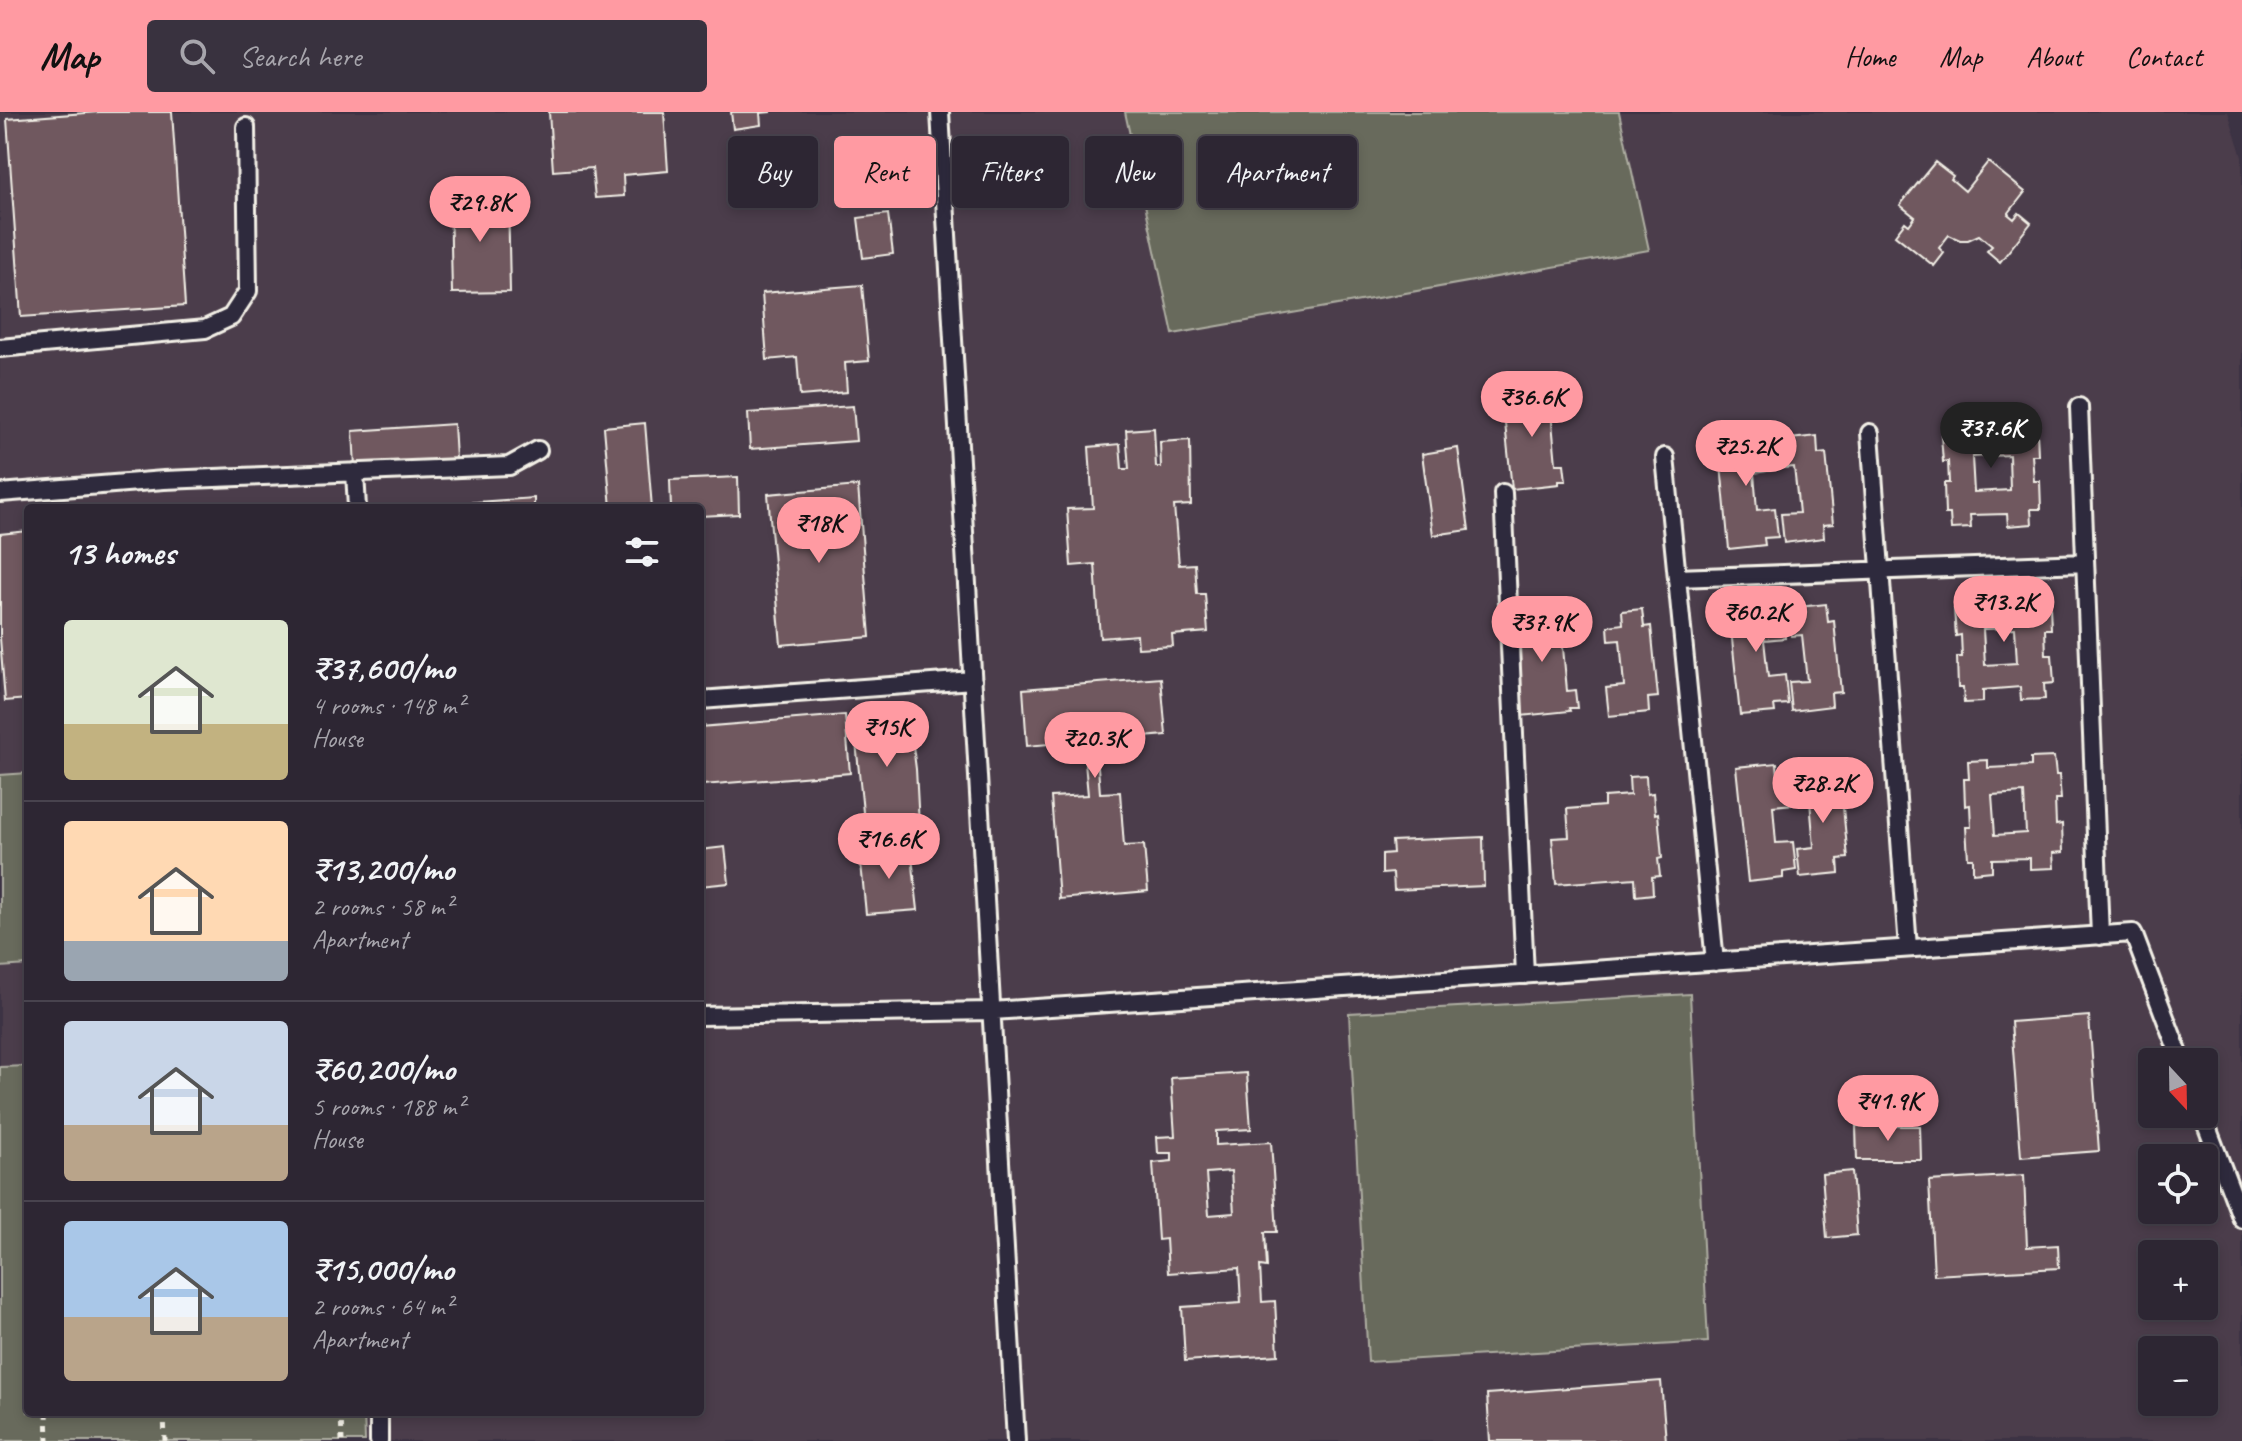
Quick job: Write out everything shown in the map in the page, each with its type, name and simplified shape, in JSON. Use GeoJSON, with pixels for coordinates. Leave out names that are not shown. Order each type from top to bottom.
{"type":"FeatureCollection","features":[{"type":"Feature","properties":{"kind":"lane"},"geometry":{"type":"LineString","coordinates":[[940,112],[1016,1441]]}},
{"type":"Feature","properties":{"kind":"lane"},"geometry":{"type":"LineString","coordinates":[[0,348],[205,329],[231,317],[248,291],[246,127]]}},
{"type":"Feature","properties":{"kind":"lane"},"geometry":{"type":"LineString","coordinates":[[2079,407],[2100,936]]}},
{"type":"Feature","properties":{"kind":"lane"},"geometry":{"type":"LineString","coordinates":[[1870,433],[1908,948]]}},
{"type":"Feature","properties":{"kind":"lane"},"geometry":{"type":"LineString","coordinates":[[0,493],[164,480],[509,466],[538,450]]}},
{"type":"Feature","properties":{"kind":"lane"},"geometry":{"type":"LineString","coordinates":[[1665,457],[1715,962]]}},
{"type":"Feature","properties":{"kind":"lane"},"geometry":{"type":"LineString","coordinates":[[355,472],[357,504]]}},
{"type":"Feature","properties":{"kind":"lane"},"geometry":{"type":"LineString","coordinates":[[1503,493],[1525,975]]}},
{"type":"Feature","properties":{"kind":"lane"},"geometry":{"type":"LineString","coordinates":[[1677,578],[2085,563]]}},
{"type":"Feature","properties":{"kind":"lane"},"geometry":{"type":"LineString","coordinates":[[704,700],[973,680]]}},
{"type":"Feature","properties":{"kind":"lane"},"geometry":{"type":"LineString","coordinates":[[704,1016],[992,1011],[2133,933],[2177,1048]]}},
{"type":"Feature","properties":{"kind":"lane"},"geometry":{"type":"LineString","coordinates":[[2207,1128],[2242,1219]]}},
{"type":"Feature","properties":{"kind":"lane"},"geometry":{"type":"LineString","coordinates":[[379,1416],[379,1441]]}},
{"type":"Feature","properties":{"kind":"path"},"geometry":{"type":"LineString","coordinates":[[47,1416],[48,1441]]}},
{"type":"Feature","properties":{"kind":"path"},"geometry":{"type":"LineString","coordinates":[[164,1416],[165,1441]]}},
{"type":"Feature","properties":{"kind":"path"},"geometry":{"type":"LineString","coordinates":[[341,1416],[342,1441]]}},
{"type":"Feature","properties":{"kind":"shaded area"},"geometry":{"type":"Polygon","coordinates":[[[0,112],[2228,112],[2242,157],[2242,1441],[0,1441],[0,112]]]}},
{"type":"Feature","properties":{"kind":"green space"},"geometry":{"type":"Polygon","coordinates":[[[1125,112],[1619,112],[1649,250],[1173,334],[1146,208],[1182,208],[1182,136],[1130,136],[1125,112]]]}},
{"type":"Feature","properties":{"kind":"green space"},"geometry":{"type":"Polygon","coordinates":[[[24,773],[24,965],[0,967],[0,775],[24,773]]]}},
{"type":"Feature","properties":{"kind":"green space"},"geometry":{"type":"Polygon","coordinates":[[[1690,994],[1708,1342],[1368,1362],[1349,1013],[1690,994]]]}},
{"type":"Feature","properties":{"kind":"green space"},"geometry":{"type":"Polygon","coordinates":[[[24,1066],[24,1416],[364,1416],[365,1441],[0,1441],[0,1067],[24,1066]]]}},
{"type":"Feature","properties":{"kind":"building"},"geometry":{"type":"Polygon","coordinates":[[[99,112],[172,112],[185,306],[21,317],[7,119],[99,112]]]}},
{"type":"Feature","properties":{"kind":"building"},"geometry":{"type":"Polygon","coordinates":[[[549,112],[664,112],[668,171],[623,175],[624,196],[595,198],[592,168],[553,171],[549,112]]]}},
{"type":"Feature","properties":{"kind":"building"},"geometry":{"type":"Polygon","coordinates":[[[731,112],[771,112],[760,113],[761,125],[733,129],[731,112]]]}},
{"type":"Feature","properties":{"kind":"building"},"geometry":{"type":"Polygon","coordinates":[[[1935,162],[1953,176],[1951,179],[1965,191],[1988,162],[2025,192],[2008,214],[2014,219],[2019,213],[2031,223],[2000,262],[1987,251],[1992,246],[1979,235],[1960,240],[1949,235],[1939,248],[1944,253],[1934,266],[1895,235],[1905,222],[1909,225],[1915,217],[1900,205],[1935,162]]]}},
{"type":"Feature","properties":{"kind":"building"},"geometry":{"type":"Polygon","coordinates":[[[508,195],[510,292],[452,293],[450,196],[508,195]]]}},
{"type":"Feature","properties":{"kind":"building"},"geometry":{"type":"Polygon","coordinates":[[[888,214],[893,254],[863,258],[858,218],[888,214]]]}},
{"type":"Feature","properties":{"kind":"building"},"geometry":{"type":"Polygon","coordinates":[[[862,285],[869,361],[845,363],[847,392],[800,396],[797,357],[767,360],[762,293],[862,285]]]}},
{"type":"Feature","properties":{"kind":"building"},"geometry":{"type":"Polygon","coordinates":[[[1558,391],[1560,411],[1551,412],[1556,464],[1564,464],[1566,481],[1512,489],[1502,395],[1558,391]]]}},
{"type":"Feature","properties":{"kind":"building"},"geometry":{"type":"Polygon","coordinates":[[[853,406],[856,441],[750,449],[748,413],[853,406]]]}},
{"type":"Feature","properties":{"kind":"building"},"geometry":{"type":"Polygon","coordinates":[[[2032,413],[2033,432],[2037,431],[2038,455],[2032,455],[2034,481],[2040,481],[2041,509],[2031,509],[2032,524],[2008,526],[2007,514],[1970,515],[1971,528],[1951,529],[1950,514],[1945,514],[1944,483],[1949,483],[1948,461],[1943,462],[1941,435],[1947,435],[1947,418],[1965,416],[1966,424],[2009,422],[2009,414],[2032,413]],[[2009,455],[1972,457],[1974,492],[2010,490],[2009,455]]]}},
{"type":"Feature","properties":{"kind":"building"},"geometry":{"type":"Polygon","coordinates":[[[645,423],[652,504],[611,504],[604,427],[645,423]]]}},
{"type":"Feature","properties":{"kind":"building"},"geometry":{"type":"Polygon","coordinates":[[[454,424],[456,459],[355,467],[353,431],[454,424]]]}},
{"type":"Feature","properties":{"kind":"building"},"geometry":{"type":"Polygon","coordinates":[[[1154,428],[1156,467],[1161,467],[1160,442],[1190,440],[1191,505],[1174,506],[1179,565],[1195,564],[1197,594],[1205,594],[1208,632],[1172,635],[1173,646],[1138,648],[1137,635],[1100,638],[1095,564],[1071,566],[1067,509],[1093,508],[1089,447],[1120,444],[1122,469],[1129,469],[1126,430],[1154,428]]]}},
{"type":"Feature","properties":{"kind":"building"},"geometry":{"type":"Polygon","coordinates":[[[1758,429],[1759,443],[1773,441],[1775,470],[1754,473],[1757,510],[1775,508],[1778,537],[1764,538],[1765,545],[1729,549],[1718,433],[1758,429]]]}},
{"type":"Feature","properties":{"kind":"building"},"geometry":{"type":"Polygon","coordinates":[[[1817,436],[1818,454],[1826,453],[1833,524],[1823,525],[1824,538],[1784,543],[1781,514],[1799,513],[1794,467],[1783,468],[1781,440],[1817,436]]]}},
{"type":"Feature","properties":{"kind":"building"},"geometry":{"type":"Polygon","coordinates":[[[1458,448],[1469,530],[1433,535],[1422,454],[1458,448]]]}},
{"type":"Feature","properties":{"kind":"building"},"geometry":{"type":"Polygon","coordinates":[[[738,477],[739,514],[704,516],[704,504],[671,504],[670,480],[738,477]]]}},
{"type":"Feature","properties":{"kind":"building"},"geometry":{"type":"Polygon","coordinates":[[[858,486],[870,637],[781,645],[768,494],[858,486]]]}},
{"type":"Feature","properties":{"kind":"building"},"geometry":{"type":"Polygon","coordinates":[[[534,498],[534,504],[448,504],[534,498]]]}},
{"type":"Feature","properties":{"kind":"building"},"geometry":{"type":"Polygon","coordinates":[[[24,531],[24,699],[5,701],[0,638],[0,534],[24,531]]]}},
{"type":"Feature","properties":{"kind":"building"},"geometry":{"type":"Polygon","coordinates":[[[2045,587],[2051,629],[2045,629],[2046,655],[2052,655],[2054,683],[2044,684],[2045,699],[2021,700],[2020,687],[1983,690],[1983,702],[1964,703],[1963,688],[1958,688],[1957,657],[1962,657],[1961,635],[1956,636],[1954,609],[1960,609],[1959,592],[1979,591],[1979,599],[2023,596],[2022,588],[2045,587]],[[2015,628],[1983,629],[1985,665],[2017,663],[2015,628]]]}},
{"type":"Feature","properties":{"kind":"building"},"geometry":{"type":"Polygon","coordinates":[[[1768,596],[1770,609],[1783,608],[1785,638],[1764,640],[1768,677],[1785,675],[1788,704],[1774,705],[1775,712],[1740,715],[1728,601],[1768,596]]]}},
{"type":"Feature","properties":{"kind":"building"},"geometry":{"type":"Polygon","coordinates":[[[1826,604],[1828,622],[1834,621],[1841,692],[1831,693],[1832,706],[1792,711],[1789,682],[1807,681],[1802,635],[1791,636],[1789,608],[1826,604]]]}},
{"type":"Feature","properties":{"kind":"building"},"geometry":{"type":"Polygon","coordinates":[[[1642,609],[1644,627],[1651,626],[1658,697],[1648,698],[1649,712],[1609,716],[1606,688],[1624,686],[1620,640],[1609,641],[1608,626],[1623,624],[1622,611],[1642,609]]]}},
{"type":"Feature","properties":{"kind":"building"},"geometry":{"type":"Polygon","coordinates":[[[1570,615],[1572,636],[1562,637],[1567,691],[1575,690],[1577,708],[1521,716],[1512,619],[1570,615]]]}},
{"type":"Feature","properties":{"kind":"building"},"geometry":{"type":"Polygon","coordinates":[[[1161,678],[1166,735],[1096,741],[1100,793],[1120,792],[1124,846],[1144,845],[1148,891],[1059,899],[1051,797],[1088,795],[1083,741],[1027,746],[1023,689],[1161,678]]]}},
{"type":"Feature","properties":{"kind":"building"},"geometry":{"type":"Polygon","coordinates":[[[908,707],[919,826],[865,832],[853,712],[908,707]]]}},
{"type":"Feature","properties":{"kind":"building"},"geometry":{"type":"Polygon","coordinates":[[[845,715],[850,773],[704,785],[704,727],[845,715]]]}},
{"type":"Feature","properties":{"kind":"building"},"geometry":{"type":"Polygon","coordinates":[[[2054,757],[2061,799],[2055,799],[2056,825],[2062,824],[2063,852],[2053,853],[2054,868],[2030,869],[2030,858],[1992,859],[1992,871],[1973,873],[1973,858],[1968,858],[1966,827],[1971,827],[1970,805],[1965,806],[1964,779],[1969,779],[1968,761],[1988,760],[1988,768],[2031,766],[2031,758],[2054,757]],[[2024,793],[1992,795],[1995,835],[2026,833],[2024,793]]]}},
{"type":"Feature","properties":{"kind":"building"},"geometry":{"type":"Polygon","coordinates":[[[1777,763],[1778,776],[1791,774],[1794,804],[1773,806],[1776,843],[1793,842],[1796,870],[1783,872],[1783,878],[1748,882],[1736,767],[1777,763]]]}},
{"type":"Feature","properties":{"kind":"building"},"geometry":{"type":"Polygon","coordinates":[[[1831,770],[1833,788],[1841,787],[1848,858],[1838,859],[1839,873],[1800,877],[1797,849],[1814,847],[1810,801],[1800,802],[1796,774],[1831,770]]]}},
{"type":"Feature","properties":{"kind":"building"},"geometry":{"type":"Polygon","coordinates":[[[1646,776],[1647,794],[1653,793],[1655,814],[1658,813],[1662,858],[1658,859],[1660,876],[1652,877],[1653,894],[1636,896],[1635,878],[1556,884],[1552,838],[1569,837],[1567,809],[1604,806],[1604,797],[1630,795],[1629,777],[1646,776]]]}},
{"type":"Feature","properties":{"kind":"building"},"geometry":{"type":"Polygon","coordinates":[[[1483,837],[1484,886],[1394,890],[1393,873],[1382,874],[1382,854],[1393,853],[1392,841],[1483,837]]]}},
{"type":"Feature","properties":{"kind":"building"},"geometry":{"type":"Polygon","coordinates":[[[725,847],[729,883],[704,886],[704,850],[725,847]]]}},
{"type":"Feature","properties":{"kind":"building"},"geometry":{"type":"Polygon","coordinates":[[[911,848],[918,910],[866,914],[860,853],[911,848]]]}},
{"type":"Feature","properties":{"kind":"building"},"geometry":{"type":"Polygon","coordinates":[[[2089,1016],[2099,1151],[2021,1157],[2011,1022],[2089,1016]]]}},
{"type":"Feature","properties":{"kind":"building"},"geometry":{"type":"Polygon","coordinates":[[[1247,1073],[1251,1129],[1216,1131],[1216,1145],[1271,1142],[1277,1232],[1265,1232],[1267,1267],[1260,1266],[1262,1302],[1275,1301],[1278,1355],[1185,1361],[1182,1307],[1241,1303],[1239,1268],[1168,1273],[1166,1239],[1158,1240],[1153,1163],[1172,1161],[1172,1153],[1158,1153],[1157,1137],[1175,1136],[1171,1078],[1247,1073]],[[1231,1171],[1206,1173],[1209,1215],[1234,1213],[1231,1171]]]}},
{"type":"Feature","properties":{"kind":"building"},"geometry":{"type":"Polygon","coordinates":[[[1856,1126],[1920,1126],[1921,1160],[1857,1160],[1856,1126]]]}},
{"type":"Feature","properties":{"kind":"building"},"geometry":{"type":"Polygon","coordinates":[[[1852,1171],[1857,1235],[1827,1238],[1822,1174],[1852,1171]]]}},
{"type":"Feature","properties":{"kind":"building"},"geometry":{"type":"Polygon","coordinates":[[[2024,1175],[2027,1247],[2058,1245],[2059,1268],[1934,1275],[1929,1181],[2024,1175]]]}},
{"type":"Feature","properties":{"kind":"building"},"geometry":{"type":"Polygon","coordinates":[[[1661,1381],[1666,1441],[1490,1441],[1487,1394],[1661,1381]]]}}]}
